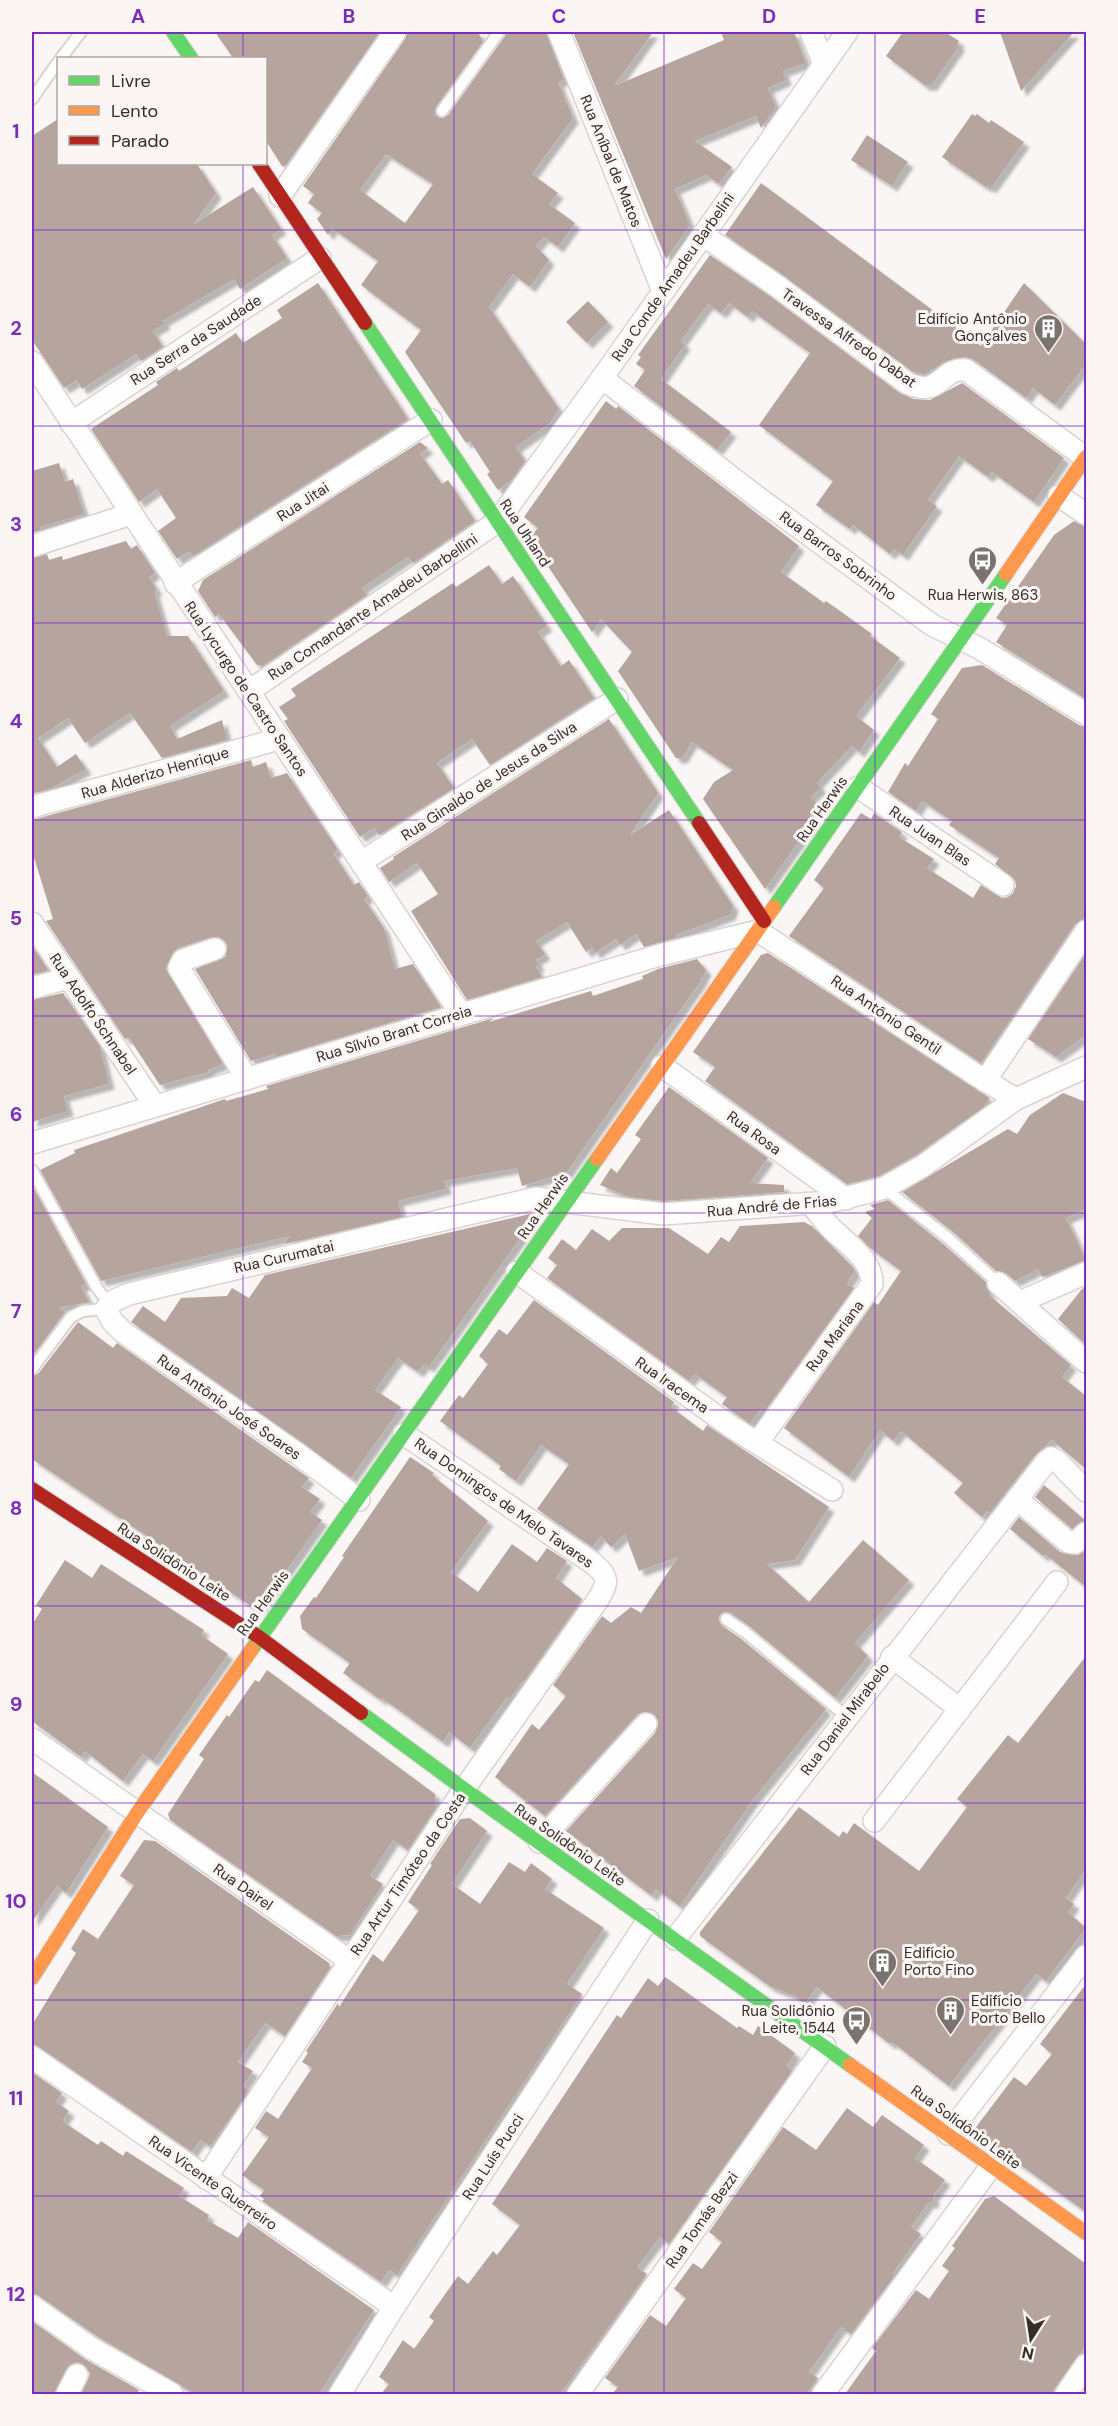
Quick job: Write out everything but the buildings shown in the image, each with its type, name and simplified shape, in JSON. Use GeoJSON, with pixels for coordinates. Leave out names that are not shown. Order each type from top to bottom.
{"type":"FeatureCollection","features":[{"type":"Feature","properties":{"kind":"main road"},"geometry":{"type":"LineString","coordinates":[[173,32],[190,57]]}},
{"type":"Feature","properties":{"kind":"main road","name":"Rua Uhland"},"geometry":{"type":"LineString","coordinates":[[260,165],[617,699],[761,926]]}},
{"type":"Feature","properties":{"kind":"main road","name":"Rua Herwis"},"geometry":{"type":"LineString","coordinates":[[32,1978],[137,1813],[761,926],[1086,457]]}},
{"type":"Feature","properties":{"kind":"main road","name":"Rua Solidônio Leite"},"geometry":{"type":"LineString","coordinates":[[32,1489],[259,1637],[464,1789],[1086,2233]]}},
{"type":"Feature","properties":{"kind":"street"},"geometry":{"type":"LineString","coordinates":[[280,196],[396,32]]}},
{"type":"Feature","properties":{"kind":"street","name":"Rua Aníbal de Matos"},"geometry":{"type":"LineString","coordinates":[[559,32],[663,291]]}},
{"type":"Feature","properties":{"kind":"street"},"geometry":{"type":"LineString","coordinates":[[811,32],[824,64]]}},
{"type":"Feature","properties":{"kind":"street","name":"Rua Conde Amadeu Barbelini"},"geometry":{"type":"LineString","coordinates":[[497,522],[848,32]]}},
{"type":"Feature","properties":{"kind":"street","name":"Travessa Alfredo Dabat"},"geometry":{"type":"LineString","coordinates":[[703,235],[777,286],[907,383],[919,388],[928,388],[954,371],[966,370],[1086,457]]}},
{"type":"Feature","properties":{"kind":"street","name":"Rua Serra da Saudade"},"geometry":{"type":"LineString","coordinates":[[71,423],[320,258]]}},
{"type":"Feature","properties":{"kind":"street","name":"Rua Lycurgo de Castro Santos"},"geometry":{"type":"LineString","coordinates":[[32,363],[461,1014]]}},
{"type":"Feature","properties":{"kind":"street","name":"Rua Barros Sobrinho"},"geometry":{"type":"LineString","coordinates":[[602,378],[756,496],[932,625],[960,639],[1086,714]]}},
{"type":"Feature","properties":{"kind":"street","name":"Rua Jitai"},"geometry":{"type":"LineString","coordinates":[[175,583],[431,420]]}},
{"type":"Feature","properties":{"kind":"street"},"geometry":{"type":"LineString","coordinates":[[1059,496],[1086,514]]}},
{"type":"Feature","properties":{"kind":"street"},"geometry":{"type":"LineString","coordinates":[[32,546],[131,514]]}},
{"type":"Feature","properties":{"kind":"street","name":"Rua Comandante Amadeu Barbellini"},"geometry":{"type":"LineString","coordinates":[[249,691],[497,522]]}},
{"type":"Feature","properties":{"kind":"street","name":"Rua Ginaldo de Jesus da Silva"},"geometry":{"type":"LineString","coordinates":[[361,862],[617,699]]}},
{"type":"Feature","properties":{"kind":"street","name":"Rua Alderizo Henrique"},"geometry":{"type":"LineString","coordinates":[[32,807],[279,739]]}},
{"type":"Feature","properties":{"kind":"street","name":"Rua Juan Blas"},"geometry":{"type":"LineString","coordinates":[[858,787],[1003,885]]}},
{"type":"Feature","properties":{"kind":"street","name":"Rua Adolfo Schnabel"},"geometry":{"type":"LineString","coordinates":[[32,922],[155,1106]]}},
{"type":"Feature","properties":{"kind":"street","name":"Rua Sílvio Brant Correia"},"geometry":{"type":"LineString","coordinates":[[32,1143],[761,926]]}},
{"type":"Feature","properties":{"kind":"street","name":"Rua Antônio Gentil"},"geometry":{"type":"LineString","coordinates":[[761,926],[986,1081],[1016,1099]]}},
{"type":"Feature","properties":{"kind":"street"},"geometry":{"type":"LineString","coordinates":[[986,1081],[1086,931]]}},
{"type":"Feature","properties":{"kind":"street"},"geometry":{"type":"LineString","coordinates":[[215,949],[183,960],[179,968],[247,1079]]}},
{"type":"Feature","properties":{"kind":"street"},"geometry":{"type":"LineString","coordinates":[[32,988],[68,978]]}},
{"type":"Feature","properties":{"kind":"street","name":"Rua Rosa"},"geometry":{"type":"LineString","coordinates":[[662,1066],[846,1199]]}},
{"type":"Feature","properties":{"kind":"street","name":"Rua André de Frias"},"geometry":{"type":"LineString","coordinates":[[566,1204],[663,1214],[811,1204],[846,1199],[884,1188],[923,1166],[1016,1099],[1086,1067]]}},
{"type":"Feature","properties":{"kind":"street","name":"Rua Curumatai"},"geometry":{"type":"LineString","coordinates":[[108,1306],[129,1294],[480,1210],[536,1198],[566,1204]]}},
{"type":"Feature","properties":{"kind":"street","name":"Rua Mariana"},"geometry":{"type":"LineString","coordinates":[[758,1442],[872,1284],[870,1268],[865,1260],[831,1228],[811,1204]]}},
{"type":"Feature","properties":{"kind":"street","name":"Rua Iracema"},"geometry":{"type":"LineString","coordinates":[[517,1272],[730,1426],[832,1490]]}},
{"type":"Feature","properties":{"kind":"street"},"geometry":{"type":"LineString","coordinates":[[1020,1302],[1086,1273]]}},
{"type":"Feature","properties":{"kind":"street"},"geometry":{"type":"LineString","coordinates":[[998,1283],[1086,1362]]}},
{"type":"Feature","properties":{"kind":"street","name":"Rua Antônio José Soares"},"geometry":{"type":"LineString","coordinates":[[108,1306],[112,1321],[123,1332],[288,1447],[359,1500]]}},
{"type":"Feature","properties":{"kind":"street","name":"Rua Domingos de Melo Tavares"},"geometry":{"type":"LineString","coordinates":[[404,1434],[604,1572]]}},
{"type":"Feature","properties":{"kind":"street","name":"Rua Daniel Mirabelo"},"geometry":{"type":"LineString","coordinates":[[675,1939],[1046,1461],[1051,1458],[1086,1491]]}},
{"type":"Feature","properties":{"kind":"street"},"geometry":{"type":"LineString","coordinates":[[1017,1499],[1068,1542],[1075,1543],[1086,1533]]}},
{"type":"Feature","properties":{"kind":"street","name":"Rua Artur Timóteo da Costa"},"geometry":{"type":"LineString","coordinates":[[206,2178],[464,1789],[597,1601],[605,1586],[604,1572]]}},
{"type":"Feature","properties":{"kind":"street"},"geometry":{"type":"LineString","coordinates":[[874,1821],[1057,1582]]}},
{"type":"Feature","properties":{"kind":"street"},"geometry":{"type":"LineString","coordinates":[[892,1657],[960,1708]]}},
{"type":"Feature","properties":{"kind":"street"},"geometry":{"type":"LineString","coordinates":[[539,1842],[646,1724]]}},
{"type":"Feature","properties":{"kind":"street","name":"Rua Dairel"},"geometry":{"type":"LineString","coordinates":[[32,1739],[350,1961]]}},
{"type":"Feature","properties":{"kind":"street","name":"Rua Luís Pucci"},"geometry":{"type":"LineString","coordinates":[[340,2394],[394,2307],[648,1920]]}},
{"type":"Feature","properties":{"kind":"street"},"geometry":{"type":"LineString","coordinates":[[948,2134],[1086,1956]]}},
{"type":"Feature","properties":{"kind":"street","name":"Rua Tomás Bezzi"},"geometry":{"type":"LineString","coordinates":[[578,2394],[825,2046]]}},
{"type":"Feature","properties":{"kind":"street","name":"Rua Vicente Guerreiro"},"geometry":{"type":"LineString","coordinates":[[32,2058],[394,2307]]}},
{"type":"Feature","properties":{"kind":"street"},"geometry":{"type":"LineString","coordinates":[[823,2394],[992,2165]]}},
{"type":"Feature","properties":{"kind":"street"},"geometry":{"type":"LineString","coordinates":[[32,2306],[91,2348],[172,2394]]}},
{"type":"Feature","properties":{"kind":"street"},"geometry":{"type":"LineString","coordinates":[[1066,2394],[1086,2365]]}},
{"type":"Feature","properties":{"kind":"street"},"geometry":{"type":"LineString","coordinates":[[67,2394],[77,2375]]}},
{"type":"Feature","properties":{"kind":"lane"},"geometry":{"type":"LineString","coordinates":[[62,57],[81,32]]}},
{"type":"Feature","properties":{"kind":"lane"},"geometry":{"type":"LineString","coordinates":[[442,111],[499,32]]}},
{"type":"Feature","properties":{"kind":"lane"},"geometry":{"type":"LineString","coordinates":[[32,99],[57,64]]}},
{"type":"Feature","properties":{"kind":"lane","name":"Rua Antônio José Soares"},"geometry":{"type":"LineString","coordinates":[[32,1170],[108,1306]]}},
{"type":"Feature","properties":{"kind":"lane"},"geometry":{"type":"LineString","coordinates":[[884,1188],[955,1244],[998,1283]]}},
{"type":"Feature","properties":{"kind":"lane","name":"Rua Curumatai"},"geometry":{"type":"LineString","coordinates":[[32,1369],[71,1317],[83,1311],[108,1306]]}},
{"type":"Feature","properties":{"kind":"lane"},"geometry":{"type":"LineString","coordinates":[[726,1619],[745,1632],[847,1717]]}},
{"type":"Feature","properties":{"kind":"traffic: fast"},"geometry":{"type":"LineString","coordinates":[[173,32],[190,57]]}},
{"type":"Feature","properties":{"kind":"traffic: fast"},"geometry":{"type":"LineString","coordinates":[[365,323],[699,823]]}},
{"type":"Feature","properties":{"kind":"traffic: fast"},"geometry":{"type":"LineString","coordinates":[[774,907],[1006,574]]}},
{"type":"Feature","properties":{"kind":"traffic: fast"},"geometry":{"type":"LineString","coordinates":[[252,1649],[597,1159]]}},
{"type":"Feature","properties":{"kind":"traffic: fast"},"geometry":{"type":"LineString","coordinates":[[361,1713],[850,2065]]}},
{"type":"Feature","properties":{"kind":"traffic: slow"},"geometry":{"type":"LineString","coordinates":[[1006,574],[1086,457]]}},
{"type":"Feature","properties":{"kind":"traffic: slow"},"geometry":{"type":"LineString","coordinates":[[597,1159],[774,907]]}},
{"type":"Feature","properties":{"kind":"traffic: slow"},"geometry":{"type":"LineString","coordinates":[[32,1978],[137,1813],[252,1649]]}},
{"type":"Feature","properties":{"kind":"traffic: slow"},"geometry":{"type":"LineString","coordinates":[[850,2065],[1086,2233]]}},
{"type":"Feature","properties":{"kind":"traffic: jam"},"geometry":{"type":"LineString","coordinates":[[260,165],[365,323]]}},
{"type":"Feature","properties":{"kind":"traffic: jam"},"geometry":{"type":"LineString","coordinates":[[699,823],[764,921]]}},
{"type":"Feature","properties":{"kind":"traffic: jam"},"geometry":{"type":"LineString","coordinates":[[32,1489],[259,1637],[361,1713]]}},
{"type":"Feature","properties":{"kind":"place","name":"Edifício Antônio Gonçalves"},"geometry":{"type":"Point","coordinates":[1048,354]}},
{"type":"Feature","properties":{"kind":"place","name":"Rua Herwis, 863"},"geometry":{"type":"Point","coordinates":[983,586]}},
{"type":"Feature","properties":{"kind":"place","name":"Edifício Porto Fino"},"geometry":{"type":"Point","coordinates":[883,1988]}},
{"type":"Feature","properties":{"kind":"place","name":"Edifício Porto Bello"},"geometry":{"type":"Point","coordinates":[950,2036]}},
{"type":"Feature","properties":{"kind":"place","name":"Rua Solidônio Leite, 1544"},"geometry":{"type":"Point","coordinates":[856,2046]}}]}
